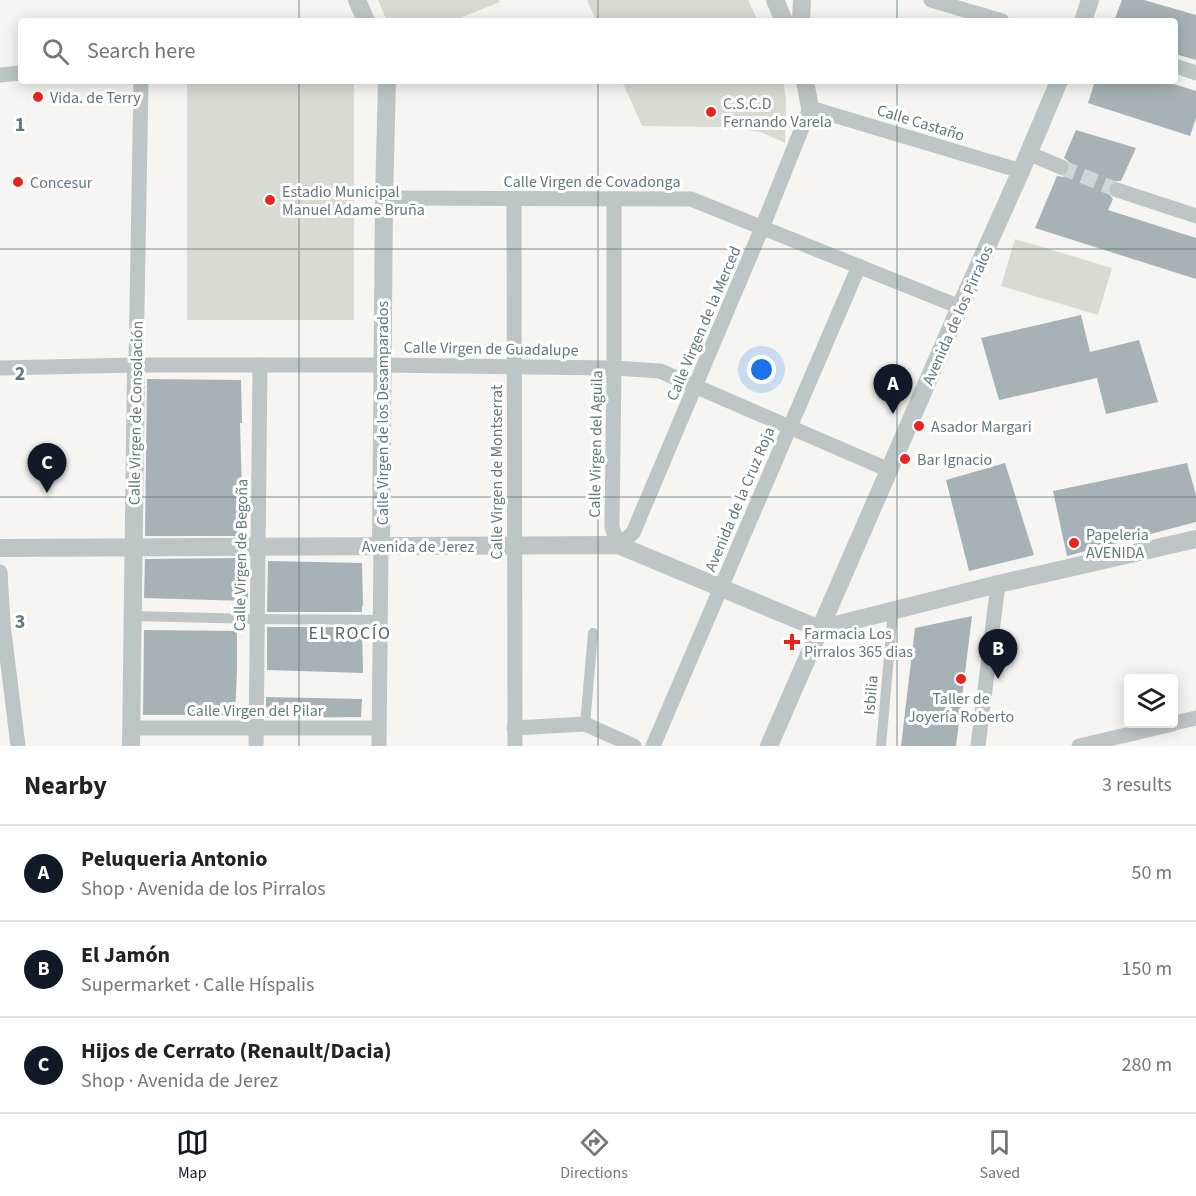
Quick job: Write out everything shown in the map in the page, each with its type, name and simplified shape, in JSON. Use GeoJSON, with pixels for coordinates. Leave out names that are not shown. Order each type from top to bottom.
{"type":"FeatureCollection","features":[{"type":"Feature","properties":{"kind":"street"},"geometry":{"type":"LineString","coordinates":[[357,0],[365,18]]}},
{"type":"Feature","properties":{"kind":"street"},"geometry":{"type":"LineString","coordinates":[[775,0],[783,18]]}},
{"type":"Feature","properties":{"kind":"street"},"geometry":{"type":"LineString","coordinates":[[801,18],[802,0]]}},
{"type":"Feature","properties":{"kind":"street"},"geometry":{"type":"LineString","coordinates":[[931,0],[949,3],[993,18]]}},
{"type":"Feature","properties":{"kind":"street"},"geometry":{"type":"LineString","coordinates":[[1084,18],[1090,0]]}},
{"type":"Feature","properties":{"kind":"street"},"geometry":{"type":"LineString","coordinates":[[1178,67],[1196,73]]}},
{"type":"Feature","properties":{"kind":"street"},"geometry":{"type":"LineString","coordinates":[[0,75],[18,73]]}},
{"type":"Feature","properties":{"kind":"street","name":"Calle Virgen de Consolación"},"geometry":{"type":"LineString","coordinates":[[131,737],[141,84]]}},
{"type":"Feature","properties":{"kind":"street","name":"Calle Virgen de los Desamparados"},"geometry":{"type":"LineString","coordinates":[[379,746],[387,84]]}},
{"type":"Feature","properties":{"kind":"street"},"geometry":{"type":"LineString","coordinates":[[806,84],[810,108]]}},
{"type":"Feature","properties":{"kind":"street","name":"Avenida de los Pirralos"},"geometry":{"type":"LineString","coordinates":[[769,746],[1058,84]]}},
{"type":"Feature","properties":{"kind":"street","name":"Calle Castaño"},"geometry":{"type":"LineString","coordinates":[[810,108],[1021,171]]}},
{"type":"Feature","properties":{"kind":"street","name":"Calle Virgen de la Merced"},"geometry":{"type":"LineString","coordinates":[[618,545],[633,532],[762,228],[810,108]]}},
{"type":"Feature","properties":{"kind":"street"},"geometry":{"type":"LineString","coordinates":[[1028,153],[1061,167]]}},
{"type":"Feature","properties":{"kind":"street"},"geometry":{"type":"LineString","coordinates":[[1117,190],[1196,216]]}},
{"type":"Feature","properties":{"kind":"street","name":"Calle Virgen de Covadonga"},"geometry":{"type":"LineString","coordinates":[[384,198],[691,199],[960,307]]}},
{"type":"Feature","properties":{"kind":"street","name":"Calle Virgen de Montserrat"},"geometry":{"type":"LineString","coordinates":[[514,199],[514,746]]}},
{"type":"Feature","properties":{"kind":"street","name":"Calle Virgen del Aguila"},"geometry":{"type":"LineString","coordinates":[[614,199],[612,527],[618,545]]}},
{"type":"Feature","properties":{"kind":"street","name":"Avenida de la Cruz Roja"},"geometry":{"type":"LineString","coordinates":[[652,746],[859,266]]}},
{"type":"Feature","properties":{"kind":"street","name":"Calle Virgen de Guadalupe"},"geometry":{"type":"LineString","coordinates":[[0,368],[136,365],[382,365],[614,368],[660,371],[889,470]]}},
{"type":"Feature","properties":{"kind":"street","name":"Calle Virgen de Begoña"},"geometry":{"type":"LineString","coordinates":[[256,746],[260,365]]}},
{"type":"Feature","properties":{"kind":"street"},"geometry":{"type":"LineString","coordinates":[[820,629],[998,584],[1196,539]]}},
{"type":"Feature","properties":{"kind":"street","name":"Avenida de Jerez"},"geometry":{"type":"LineString","coordinates":[[0,548],[618,545],[820,629]]}},
{"type":"Feature","properties":{"kind":"street"},"geometry":{"type":"LineString","coordinates":[[0,572],[3,624],[18,746]]}},
{"type":"Feature","properties":{"kind":"street"},"geometry":{"type":"LineString","coordinates":[[978,746],[998,584]]}},
{"type":"Feature","properties":{"kind":"street","name":"Isbilia"},"geometry":{"type":"LineString","coordinates":[[881,746],[893,611]]}},
{"type":"Feature","properties":{"kind":"street"},"geometry":{"type":"LineString","coordinates":[[133,616],[380,620]]}},
{"type":"Feature","properties":{"kind":"street"},"geometry":{"type":"LineString","coordinates":[[585,724],[593,633]]}},
{"type":"Feature","properties":{"kind":"street"},"geometry":{"type":"LineString","coordinates":[[1178,722],[1196,718]]}},
{"type":"Feature","properties":{"kind":"street"},"geometry":{"type":"LineString","coordinates":[[514,728],[585,724],[634,746]]}},
{"type":"Feature","properties":{"kind":"street","name":"Calle Virgen del Pilar"},"geometry":{"type":"LineString","coordinates":[[131,737],[256,728],[379,728]]}},
{"type":"Feature","properties":{"kind":"street"},"geometry":{"type":"LineString","coordinates":[[1079,746],[1137,739],[1162,728]]}},
{"type":"Feature","properties":{"kind":"shaded area"},"geometry":{"type":"Polygon","coordinates":[[[378,0],[499,0],[500,2],[460,18],[386,18],[378,0]]]}},
{"type":"Feature","properties":{"kind":"shaded area"},"geometry":{"type":"Polygon","coordinates":[[[587,0],[748,0],[757,18],[595,18],[587,0]]]}},
{"type":"Feature","properties":{"kind":"shaded area","name":"Estadio Municipal Manuel Adame Bruña"},"geometry":{"type":"Polygon","coordinates":[[[187,84],[354,84],[354,320],[187,320],[187,84]]]}},
{"type":"Feature","properties":{"kind":"shaded area","name":"C.S.C.D Fernando Varela"},"geometry":{"type":"Polygon","coordinates":[[[623,84],[784,84],[786,99],[785,143],[761,132],[722,127],[642,126],[623,84]]]}},
{"type":"Feature","properties":{"kind":"shaded area"},"geometry":{"type":"Polygon","coordinates":[[[1015,239],[1112,268],[1098,315],[1001,286],[1015,239]]]}},
{"type":"Feature","properties":{"kind":"building"},"geometry":{"type":"Polygon","coordinates":[[[1122,0],[1144,0],[1196,15],[1196,60],[1178,55],[1178,18],[1115,18],[1122,0]]]}},
{"type":"Feature","properties":{"kind":"building"},"geometry":{"type":"Polygon","coordinates":[[[1094,84],[1174,84],[1196,91],[1196,118],[1190,136],[1088,103],[1094,84]]]}},
{"type":"Feature","properties":{"kind":"building"},"geometry":{"type":"Polygon","coordinates":[[[1076,130],[1136,148],[1121,181],[1114,181],[1108,186],[1108,193],[1113,199],[1108,210],[1196,238],[1196,279],[1035,228],[1057,176],[1063,177],[1070,171],[1071,165],[1064,158],[1076,130]]]}},
{"type":"Feature","properties":{"kind":"building"},"geometry":{"type":"Polygon","coordinates":[[[1081,315],[1090,352],[1139,340],[1158,402],[1106,414],[1097,378],[999,400],[981,338],[1081,315]]]}},
{"type":"Feature","properties":{"kind":"building"},"geometry":{"type":"Polygon","coordinates":[[[147,379],[241,380],[242,491],[240,491],[238,536],[145,536],[147,379]]]}},
{"type":"Feature","properties":{"kind":"building"},"geometry":{"type":"Polygon","coordinates":[[[1005,463],[1034,555],[969,571],[946,480],[1005,463]]]}},
{"type":"Feature","properties":{"kind":"building"},"geometry":{"type":"Polygon","coordinates":[[[1187,463],[1196,495],[1196,522],[1067,556],[1053,491],[1187,463]]]}},
{"type":"Feature","properties":{"kind":"building"},"geometry":{"type":"Polygon","coordinates":[[[240,558],[240,561],[248,561],[248,601],[144,598],[145,559],[240,558]]]}},
{"type":"Feature","properties":{"kind":"building"},"geometry":{"type":"Polygon","coordinates":[[[268,561],[362,563],[362,612],[267,612],[268,561]]]}},
{"type":"Feature","properties":{"kind":"building"},"geometry":{"type":"Polygon","coordinates":[[[972,616],[956,746],[901,746],[915,628],[972,616]]]}},
{"type":"Feature","properties":{"kind":"building"},"geometry":{"type":"Polygon","coordinates":[[[267,627],[362,627],[363,673],[267,670],[267,627]]]}},
{"type":"Feature","properties":{"kind":"building"},"geometry":{"type":"Polygon","coordinates":[[[144,630],[237,631],[235,715],[143,715],[144,630]]]}},
{"type":"Feature","properties":{"kind":"building"},"geometry":{"type":"Polygon","coordinates":[[[266,697],[362,699],[361,717],[266,718],[266,697]]]}},
{"type":"Feature","properties":{"kind":"tunnel"},"geometry":{"type":"LineString","coordinates":[[1061,167],[1117,190]]}},
{"type":"Feature","properties":{"kind":"place","name":"Vida. de Terry"},"geometry":{"type":"Point","coordinates":[38,97]}},
{"type":"Feature","properties":{"kind":"place","name":"C.S.C.D Fernando Varela"},"geometry":{"type":"Point","coordinates":[711,112]}},
{"type":"Feature","properties":{"kind":"place","name":"Concesur"},"geometry":{"type":"Point","coordinates":[18,182]}},
{"type":"Feature","properties":{"kind":"place","name":"Estadio Municipal Manuel Adame Bruña"},"geometry":{"type":"Point","coordinates":[270,200]}},
{"type":"Feature","properties":{"kind":"place","name":"Peluqueria Antonio"},"geometry":{"type":"Point","coordinates":[893,414]}},
{"type":"Feature","properties":{"kind":"place","name":"Asador Margari"},"geometry":{"type":"Point","coordinates":[919,426]}},
{"type":"Feature","properties":{"kind":"place","name":"Bar Ignacio"},"geometry":{"type":"Point","coordinates":[905,459]}},
{"type":"Feature","properties":{"kind":"place","name":"Hijos de Cerrato (Renault/Dacia)"},"geometry":{"type":"Point","coordinates":[47,493]}},
{"type":"Feature","properties":{"kind":"place","name":"Papeleria AVENIDA"},"geometry":{"type":"Point","coordinates":[1074,543]}},
{"type":"Feature","properties":{"kind":"place","name":"Farmacia Los Pirralos 365 dias"},"geometry":{"type":"Point","coordinates":[792,642]}},
{"type":"Feature","properties":{"kind":"place","name":"Taller de Joyería Roberto"},"geometry":{"type":"Point","coordinates":[961,679]}},
{"type":"Feature","properties":{"kind":"place","name":"El Jamón"},"geometry":{"type":"Point","coordinates":[998,679]}},
{"type":"Feature","properties":{"kind":"district","name":"EL ROCÍO"},"geometry":{"type":"Point","coordinates":[350,633]}}]}
